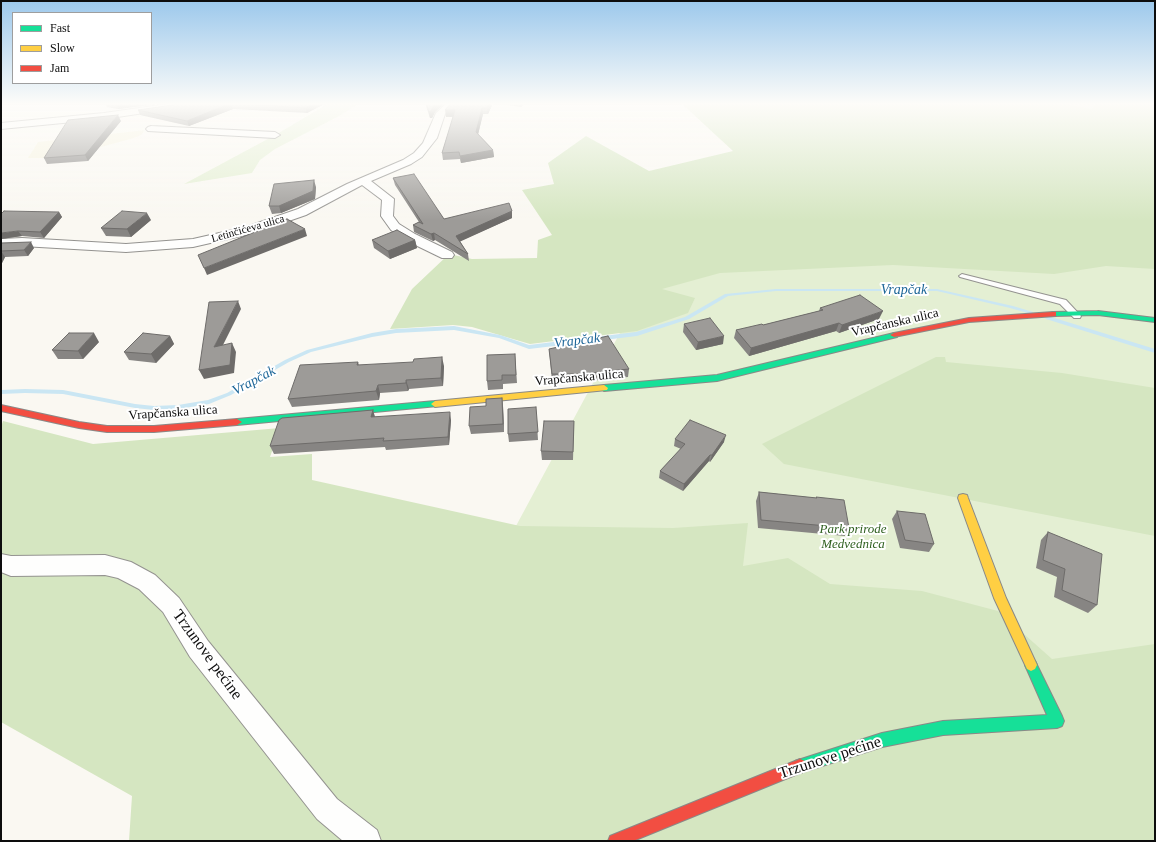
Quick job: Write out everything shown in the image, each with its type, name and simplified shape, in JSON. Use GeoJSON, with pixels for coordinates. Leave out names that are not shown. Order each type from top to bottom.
{"type":"FeatureCollection","features":[{"type":"Feature","properties":{"kind":"street","name":"Letinčićeva ulica"},"geometry":{"type":"LineString","coordinates":[[1,243],[22,242],[126,248],[193,243],[244,232],[284,219],[314,206],[363,181],[407,162],[418,155],[428,142]]}},
{"type":"Feature","properties":{"kind":"street"},"geometry":{"type":"LineString","coordinates":[[363,181],[388,199],[388,216],[395,227],[410,237],[447,255]]}},
{"type":"Feature","properties":{"kind":"street","name":"Vrapčanska ulica"},"geometry":{"type":"LineString","coordinates":[[1,408],[79,425],[129,430],[517,397],[718,378],[923,328],[969,320],[1021,316],[1078,316],[1104,313],[1155,320]]}},
{"type":"Feature","properties":{"kind":"street","name":"Trzunove pećine"},"geometry":{"type":"LineString","coordinates":[[615,841],[806,763],[882,740],[943,728],[1057,721],[1000,598],[963,498]]}},
{"type":"Feature","properties":{"kind":"street","name":"Trzunove pećine"},"geometry":{"type":"LineString","coordinates":[[1,563],[11,566],[105,564],[124,569],[147,582],[171,605],[199,649],[327,809],[366,841]]}},
{"type":"Feature","properties":{"kind":"lane"},"geometry":{"type":"LineString","coordinates":[[962,276],[1063,302],[1078,316]]}},
{"type":"Feature","properties":{"kind":"shaded area"},"geometry":{"type":"Polygon","coordinates":[[[38,142],[118,142],[61,158],[28,158],[38,142]]]}},
{"type":"Feature","properties":{"kind":"green space"},"geometry":{"type":"Polygon","coordinates":[[[262,142],[288,142],[275,149],[260,160],[252,173],[184,184],[262,142]]]}},
{"type":"Feature","properties":{"kind":"green space"},"geometry":{"type":"Polygon","coordinates":[[[577,142],[597,142],[649,171],[733,151],[724,142],[1155,142],[1155,269],[1106,266],[1054,274],[893,265],[720,273],[662,289],[695,298],[688,313],[637,331],[530,344],[472,327],[453,325],[390,329],[412,289],[449,254],[472,259],[537,258],[538,240],[552,235],[522,190],[554,184],[548,163],[577,142]]]}},
{"type":"Feature","properties":{"kind":"green space","name":"Park prirode Medvednica"},"geometry":{"type":"Polygon","coordinates":[[[922,142],[1155,142],[1155,841],[369,799],[685,212],[922,142]]]}},
{"type":"Feature","properties":{"kind":"green space"},"geometry":{"type":"Polygon","coordinates":[[[936,357],[945,357],[946,362],[1062,373],[1155,388],[1155,536],[784,464],[762,444],[936,357]]]}},
{"type":"Feature","properties":{"kind":"green space"},"geometry":{"type":"Polygon","coordinates":[[[3,421],[93,444],[280,428],[270,457],[312,454],[312,480],[520,526],[673,528],[748,523],[743,566],[788,558],[830,584],[922,591],[998,611],[1052,659],[1155,644],[1155,841],[129,841],[132,796],[1,722],[1,427],[3,421]]]}},
{"type":"Feature","properties":{"kind":"building"},"geometry":{"type":"Polygon","coordinates":[[[54,142],[95,142],[85,155],[44,158],[54,142]]]}},
{"type":"Feature","properties":{"kind":"building"},"geometry":{"type":"Polygon","coordinates":[[[445,142],[486,142],[493,150],[460,156],[459,152],[442,153],[445,142]]]}},
{"type":"Feature","properties":{"kind":"building"},"geometry":{"type":"Polygon","coordinates":[[[414,174],[444,219],[509,203],[512,211],[456,236],[468,254],[434,233],[431,234],[413,225],[419,222],[423,224],[393,178],[414,174]]]}},
{"type":"Feature","properties":{"kind":"building"},"geometry":{"type":"Polygon","coordinates":[[[314,180],[313,191],[279,206],[269,206],[274,184],[314,180]]]}},
{"type":"Feature","properties":{"kind":"building"},"geometry":{"type":"Polygon","coordinates":[[[4,211],[59,212],[40,232],[18,231],[1,233],[1,214],[4,211]]]}},
{"type":"Feature","properties":{"kind":"building"},"geometry":{"type":"Polygon","coordinates":[[[122,211],[147,213],[127,229],[101,228],[122,211]]]}},
{"type":"Feature","properties":{"kind":"building"},"geometry":{"type":"Polygon","coordinates":[[[287,219],[305,229],[204,268],[198,255],[287,219]]]}},
{"type":"Feature","properties":{"kind":"building"},"geometry":{"type":"Polygon","coordinates":[[[397,230],[415,240],[388,251],[372,240],[397,230]]]}},
{"type":"Feature","properties":{"kind":"building"},"geometry":{"type":"Polygon","coordinates":[[[31,242],[24,250],[1,251],[1,243],[31,242]]]}},
{"type":"Feature","properties":{"kind":"building"},"geometry":{"type":"Polygon","coordinates":[[[860,295],[883,311],[842,325],[839,323],[751,348],[736,330],[823,310],[820,308],[860,295]]]}},
{"type":"Feature","properties":{"kind":"building"},"geometry":{"type":"Polygon","coordinates":[[[238,301],[214,347],[232,343],[230,365],[199,370],[209,302],[238,301]]]}},
{"type":"Feature","properties":{"kind":"building"},"geometry":{"type":"Polygon","coordinates":[[[710,318],[724,336],[698,342],[684,324],[710,318]]]}},
{"type":"Feature","properties":{"kind":"building"},"geometry":{"type":"Polygon","coordinates":[[[69,333],[94,333],[78,351],[52,350],[69,333]]]}},
{"type":"Feature","properties":{"kind":"building"},"geometry":{"type":"Polygon","coordinates":[[[143,333],[170,336],[151,354],[124,352],[143,333]]]}},
{"type":"Feature","properties":{"kind":"building"},"geometry":{"type":"Polygon","coordinates":[[[608,336],[629,369],[580,374],[552,374],[549,349],[608,336]]]}},
{"type":"Feature","properties":{"kind":"building"},"geometry":{"type":"Polygon","coordinates":[[[515,354],[516,375],[502,375],[502,380],[487,381],[487,355],[515,354]]]}},
{"type":"Feature","properties":{"kind":"building"},"geometry":{"type":"Polygon","coordinates":[[[442,357],[441,378],[406,380],[406,383],[378,385],[376,391],[288,399],[300,365],[358,362],[357,365],[413,362],[414,359],[442,357]]]}},
{"type":"Feature","properties":{"kind":"building"},"geometry":{"type":"Polygon","coordinates":[[[502,398],[503,424],[469,426],[470,407],[486,406],[486,399],[502,398]]]}},
{"type":"Feature","properties":{"kind":"building"},"geometry":{"type":"Polygon","coordinates":[[[536,407],[538,432],[508,434],[508,409],[536,407]]]}},
{"type":"Feature","properties":{"kind":"building"},"geometry":{"type":"Polygon","coordinates":[[[373,410],[371,417],[450,412],[448,437],[383,441],[384,438],[270,446],[279,420],[282,418],[373,410]]]}},
{"type":"Feature","properties":{"kind":"building"},"geometry":{"type":"Polygon","coordinates":[[[690,420],[726,435],[712,455],[710,455],[684,484],[660,471],[685,444],[675,439],[690,420]]]}},
{"type":"Feature","properties":{"kind":"building"},"geometry":{"type":"Polygon","coordinates":[[[544,421],[574,421],[573,452],[541,451],[544,421]]]}},
{"type":"Feature","properties":{"kind":"building"},"geometry":{"type":"Polygon","coordinates":[[[759,492],[844,500],[849,528],[761,520],[759,492]]]}},
{"type":"Feature","properties":{"kind":"building"},"geometry":{"type":"Polygon","coordinates":[[[897,511],[925,514],[934,544],[905,540],[897,511]]]}},
{"type":"Feature","properties":{"kind":"building"},"geometry":{"type":"Polygon","coordinates":[[[1048,532],[1102,554],[1097,605],[1062,590],[1065,569],[1043,560],[1048,532]]]}},
{"type":"Feature","properties":{"kind":"waterway","name":"Vrapčak"},"geometry":{"type":"LineString","coordinates":[[1,392],[63,392],[135,406],[154,408],[178,407],[209,402],[229,394],[287,361],[309,351],[372,335],[396,331],[454,328],[500,337],[529,347],[637,334],[687,318],[727,295],[776,290],[937,290],[1031,313]]}},
{"type":"Feature","properties":{"kind":"waterway","name":"Vrapčak"},"geometry":{"type":"LineString","coordinates":[[1048,318],[1155,351]]}},
{"type":"Feature","properties":{"kind":"traffic: fast"},"geometry":{"type":"LineString","coordinates":[[1053,314],[1098,313],[1155,320]]}},
{"type":"Feature","properties":{"kind":"traffic: fast"},"geometry":{"type":"LineString","coordinates":[[604,388],[717,378],[894,335]]}},
{"type":"Feature","properties":{"kind":"traffic: fast"},"geometry":{"type":"LineString","coordinates":[[237,422],[435,404]]}},
{"type":"Feature","properties":{"kind":"traffic: fast"},"geometry":{"type":"LineString","coordinates":[[800,766],[882,740],[943,728],[1057,721],[1031,665]]}},
{"type":"Feature","properties":{"kind":"traffic: slow"},"geometry":{"type":"LineString","coordinates":[[435,404],[604,388]]}},
{"type":"Feature","properties":{"kind":"traffic: slow"},"geometry":{"type":"LineString","coordinates":[[963,498],[1000,598],[1031,665]]}},
{"type":"Feature","properties":{"kind":"traffic: jam"},"geometry":{"type":"LineString","coordinates":[[894,335],[969,320],[1053,314]]}},
{"type":"Feature","properties":{"kind":"traffic: jam"},"geometry":{"type":"LineString","coordinates":[[1,408],[79,425],[107,429],[154,429],[237,422]]}},
{"type":"Feature","properties":{"kind":"traffic: jam"},"geometry":{"type":"LineString","coordinates":[[615,841],[800,766]]}}]}
